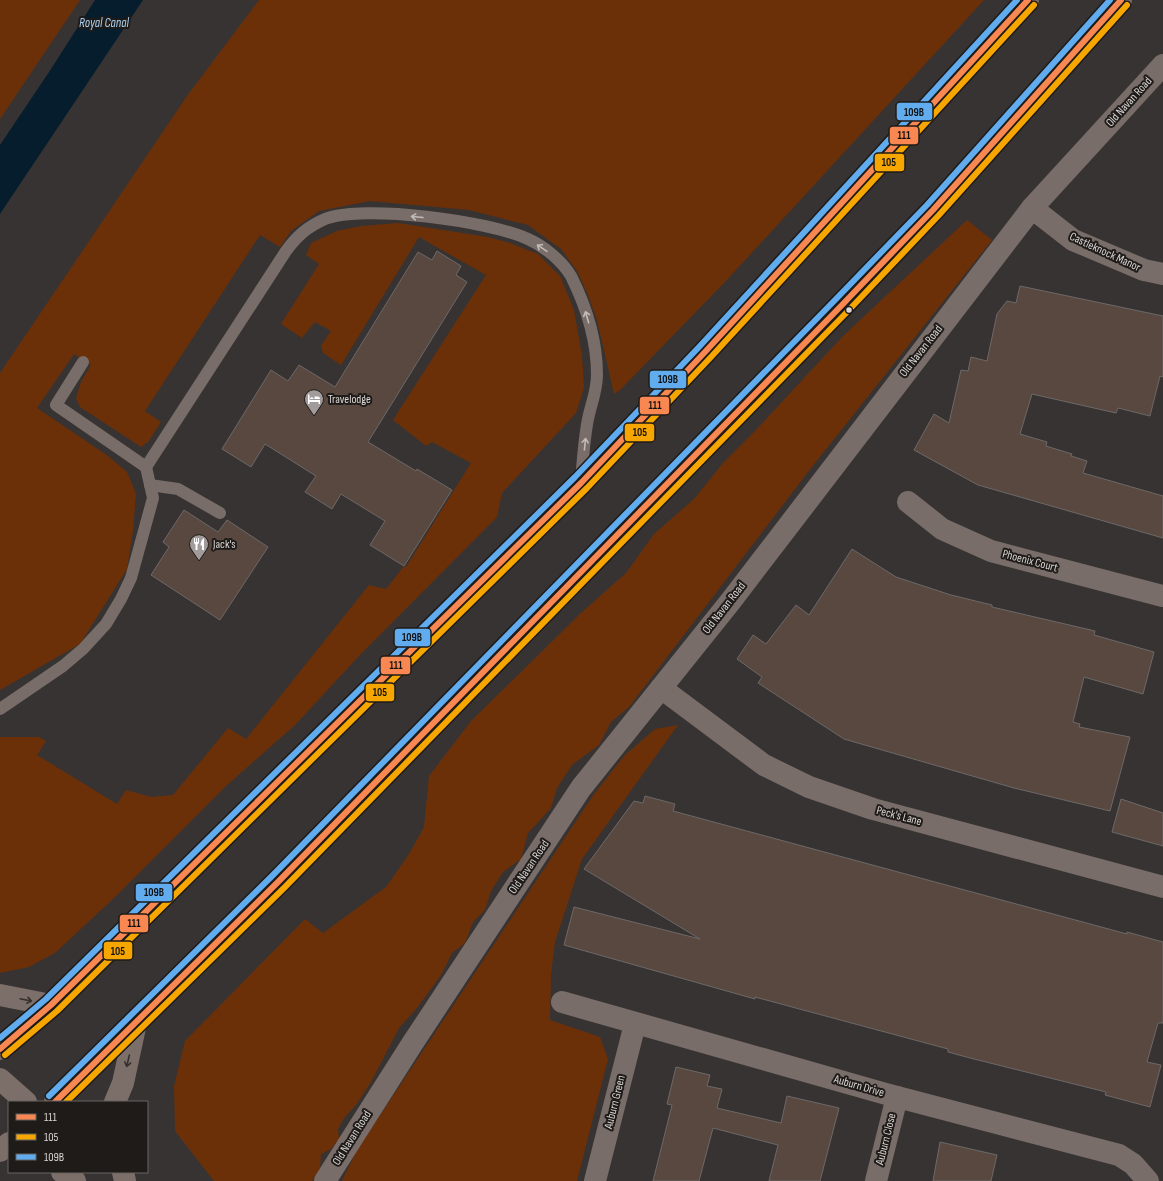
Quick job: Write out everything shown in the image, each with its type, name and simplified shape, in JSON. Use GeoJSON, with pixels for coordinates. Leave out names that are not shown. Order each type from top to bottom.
{"type":"FeatureCollection","features":[{"type":"Feature","properties":{"kind":"main road"},"geometry":{"type":"LineString","coordinates":[[0,1049],[51,1005],[581,483],[705,352],[1028,0]]}},
{"type":"Feature","properties":{"kind":"main road"},"geometry":{"type":"LineString","coordinates":[[56,1101],[290,870],[934,210],[1121,0]]}},
{"type":"Feature","properties":{"kind":"main road"},"geometry":{"type":"LineString","coordinates":[[0,995],[51,1005]]}},
{"type":"Feature","properties":{"kind":"main road"},"geometry":{"type":"LineString","coordinates":[[115,1101],[122,1083],[136,1023]]}},
{"type":"Feature","properties":{"kind":"main road"},"geometry":{"type":"LineString","coordinates":[[0,1079],[25,1101]]}},
{"type":"Feature","properties":{"kind":"main road"},"geometry":{"type":"LineString","coordinates":[[0,1151],[8,1144]]}},
{"type":"Feature","properties":{"kind":"main road"},"geometry":{"type":"LineString","coordinates":[[63,1173],[75,1181]]}},
{"type":"Feature","properties":{"kind":"street","name":"Old Navan Road"},"geometry":{"type":"LineString","coordinates":[[325,1181],[416,1037],[581,788],[730,602],[1032,208],[1163,64]]}},
{"type":"Feature","properties":{"kind":"street","name":"Castleknock Manor"},"geometry":{"type":"LineString","coordinates":[[1032,208],[1073,240],[1144,270],[1163,274]]}},
{"type":"Feature","properties":{"kind":"street","name":"Phoenix Court"},"geometry":{"type":"LineString","coordinates":[[908,502],[942,529],[991,551],[1163,596]]}},
{"type":"Feature","properties":{"kind":"street","name":"Peck's Lane"},"geometry":{"type":"LineString","coordinates":[[661,688],[764,765],[809,787],[873,810],[1163,886]]}},
{"type":"Feature","properties":{"kind":"street","name":"Auburn Drive"},"geometry":{"type":"LineString","coordinates":[[562,1002],[635,1024],[897,1097],[1119,1155],[1133,1164],[1148,1181]]}},
{"type":"Feature","properties":{"kind":"street","name":"Auburn Green"},"geometry":{"type":"LineString","coordinates":[[595,1181],[635,1024]]}},
{"type":"Feature","properties":{"kind":"street","name":"Auburn Close"},"geometry":{"type":"LineString","coordinates":[[876,1181],[897,1097]]}},
{"type":"Feature","properties":{"kind":"lane"},"geometry":{"type":"LineString","coordinates":[[146,467],[286,251],[300,233],[326,219],[350,213],[377,213],[436,218],[508,231],[530,239],[551,253],[570,275],[582,301],[592,332],[596,368],[596,395],[588,419],[581,483]]}},
{"type":"Feature","properties":{"kind":"lane"},"geometry":{"type":"LineString","coordinates":[[0,709],[63,666],[83,649],[106,624],[121,599],[131,578],[153,498],[146,467],[56,405],[83,362]]}},
{"type":"Feature","properties":{"kind":"lane"},"geometry":{"type":"LineString","coordinates":[[150,485],[178,489],[220,513]]}},
{"type":"Feature","properties":{"kind":"shaded area"},"geometry":{"type":"Polygon","coordinates":[[[0,0],[80,0],[0,119],[0,0]]]}},
{"type":"Feature","properties":{"kind":"shaded area"},"geometry":{"type":"Polygon","coordinates":[[[259,0],[984,0],[725,282],[620,390],[614,394],[597,320],[588,295],[577,271],[561,249],[528,225],[469,210],[370,201],[319,211],[291,231],[280,247],[260,235],[145,411],[161,422],[148,442],[141,447],[80,407],[76,398],[81,382],[91,365],[74,354],[37,408],[108,456],[127,472],[136,494],[133,531],[127,569],[80,644],[0,690],[0,373],[187,96],[259,0]]]}},
{"type":"Feature","properties":{"kind":"shaded area"},"geometry":{"type":"Polygon","coordinates":[[[967,220],[992,240],[808,472],[629,707],[611,722],[599,745],[572,765],[557,788],[551,808],[528,833],[521,859],[503,872],[491,891],[485,910],[473,922],[465,943],[452,953],[441,975],[417,1008],[399,1028],[371,1082],[356,1105],[344,1118],[338,1129],[339,1139],[331,1149],[321,1154],[320,1168],[312,1181],[214,1181],[175,1131],[174,1086],[185,1041],[305,919],[323,933],[386,887],[409,854],[424,827],[429,776],[471,721],[581,613],[626,573],[654,534],[694,499],[723,463],[755,431],[842,337],[967,220]]]}},
{"type":"Feature","properties":{"kind":"shaded area"},"geometry":{"type":"Polygon","coordinates":[[[398,223],[488,237],[510,243],[538,254],[560,276],[574,310],[582,356],[584,388],[576,413],[502,493],[497,517],[359,656],[295,725],[226,786],[114,898],[55,953],[29,967],[0,973],[0,737],[39,737],[46,741],[37,755],[117,804],[126,790],[151,797],[173,795],[228,728],[246,739],[369,585],[386,589],[404,566],[406,567],[471,463],[432,442],[426,446],[393,420],[486,275],[419,237],[341,365],[323,353],[321,346],[331,331],[315,322],[302,338],[281,324],[319,264],[306,255],[311,243],[337,231],[361,226],[398,223]]]}},
{"type":"Feature","properties":{"kind":"shaded area"},"geometry":{"type":"Polygon","coordinates":[[[678,725],[582,859],[555,942],[551,974],[550,1020],[600,1037],[608,1059],[577,1181],[342,1181],[357,1150],[594,794],[625,755],[655,729],[678,725]]]}},
{"type":"Feature","properties":{"kind":"water","name":"Royal Canal"},"geometry":{"type":"Polygon","coordinates":[[[95,0],[143,0],[0,214],[0,145],[95,0]]]}},
{"type":"Feature","properties":{"kind":"building","name":"Travelodge"},"geometry":{"type":"Polygon","coordinates":[[[437,251],[461,266],[456,275],[467,282],[368,442],[416,471],[417,469],[452,490],[404,566],[370,545],[385,521],[341,494],[332,509],[305,492],[316,476],[265,444],[251,467],[222,449],[271,370],[288,381],[299,365],[335,387],[418,252],[432,260],[437,251]]]}},
{"type":"Feature","properties":{"kind":"building"},"geometry":{"type":"Polygon","coordinates":[[[1020,286],[1163,316],[1163,377],[1160,376],[1150,416],[1118,408],[1116,413],[1032,394],[1020,434],[1047,442],[1046,446],[1072,454],[1071,456],[1087,461],[1083,473],[1163,496],[1163,538],[978,485],[914,450],[934,414],[949,423],[961,370],[968,371],[971,357],[987,361],[997,314],[1007,301],[1016,303],[1020,286]]]}},
{"type":"Feature","properties":{"kind":"building","name":"Jack's"},"geometry":{"type":"Polygon","coordinates":[[[184,510],[218,532],[227,520],[268,547],[220,620],[151,575],[169,547],[163,542],[184,510]]]}},
{"type":"Feature","properties":{"kind":"building"},"geometry":{"type":"Polygon","coordinates":[[[852,549],[896,577],[951,595],[992,605],[992,607],[1095,631],[1094,635],[1154,652],[1143,694],[1084,677],[1073,722],[1080,724],[1079,727],[1130,737],[1110,811],[1014,788],[844,739],[758,683],[762,677],[737,659],[753,635],[766,644],[796,605],[809,615],[852,549]]]}},
{"type":"Feature","properties":{"kind":"building"},"geometry":{"type":"Polygon","coordinates":[[[645,796],[675,804],[673,811],[1127,934],[1127,932],[1163,942],[1163,1023],[1158,1023],[1147,1062],[1161,1065],[1150,1107],[1105,1095],[1106,1092],[970,1058],[948,1052],[948,1049],[755,997],[755,999],[564,945],[574,907],[700,939],[584,869],[634,801],[643,803],[645,796]]]}},
{"type":"Feature","properties":{"kind":"building"},"geometry":{"type":"Polygon","coordinates":[[[1121,799],[1163,813],[1163,846],[1112,832],[1121,799]]]}},
{"type":"Feature","properties":{"kind":"building"},"geometry":{"type":"Polygon","coordinates":[[[676,1067],[710,1075],[707,1086],[722,1089],[717,1108],[781,1123],[787,1096],[839,1108],[820,1181],[769,1181],[778,1145],[713,1128],[699,1181],[653,1181],[672,1105],[667,1104],[676,1067]]]}},
{"type":"Feature","properties":{"kind":"building"},"geometry":{"type":"Polygon","coordinates":[[[940,1142],[997,1155],[991,1181],[933,1181],[940,1142]]]}},
{"type":"Feature","properties":{"kind":"transit line","name":"109B"},"geometry":{"type":"LineString","coordinates":[[0,1038],[46,999],[575,477],[699,347],[1017,0]]}},
{"type":"Feature","properties":{"kind":"transit line","name":"111"},"geometry":{"type":"LineString","coordinates":[[0,1049],[51,1005],[581,483],[705,352],[1028,0]]}},
{"type":"Feature","properties":{"kind":"transit line","name":"109B"},"geometry":{"type":"LineString","coordinates":[[49,1096],[273,875],[927,205],[1110,0]]}},
{"type":"Feature","properties":{"kind":"transit line","name":"111"},"geometry":{"type":"LineString","coordinates":[[56,1101],[279,881],[842,305],[933,210],[1121,0]]}},
{"type":"Feature","properties":{"kind":"transit line","name":"105"},"geometry":{"type":"LineString","coordinates":[[5,1055],[57,1011],[587,488],[711,357],[1034,5]]}},
{"type":"Feature","properties":{"kind":"transit line","name":"105"},"geometry":{"type":"LineString","coordinates":[[67,1101],[285,887],[848,311],[939,215],[1127,5]]}},
{"type":"Feature","properties":{"kind":"place","name":"Travelodge"},"geometry":{"type":"Point","coordinates":[314,416]}},
{"type":"Feature","properties":{"kind":"place","name":"Jack's"},"geometry":{"type":"Point","coordinates":[199,561]}}]}
